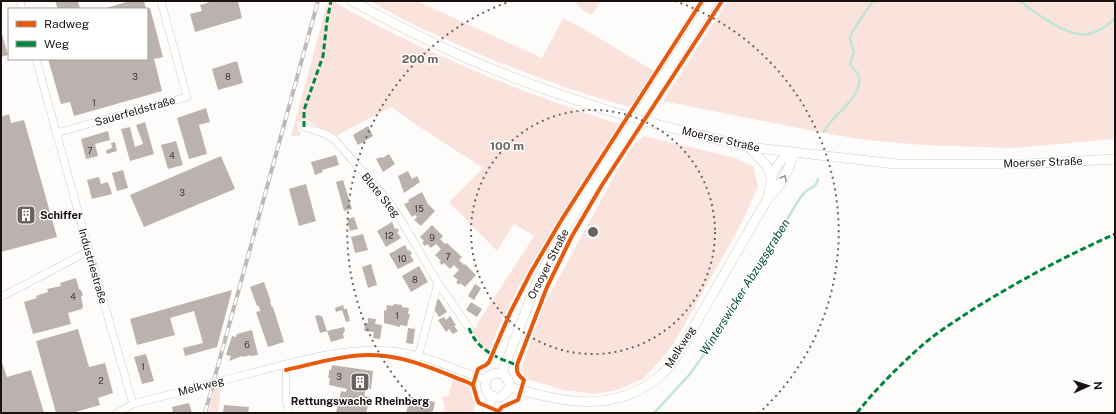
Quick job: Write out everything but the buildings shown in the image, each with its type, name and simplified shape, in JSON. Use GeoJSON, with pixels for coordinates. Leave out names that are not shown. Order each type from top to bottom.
{"type":"FeatureCollection","features":[{"type":"Feature","properties":{"kind":"main road","name":"Moerser Straße"},"geometry":{"type":"LineString","coordinates":[[352,1],[423,38],[464,57],[545,90],[663,126],[750,147],[896,164],[1024,164],[1115,159]]}},
{"type":"Feature","properties":{"kind":"main road","name":"Orsoyer Straße"},"geometry":{"type":"LineString","coordinates":[[502,373],[538,282],[563,232],[712,1]]}},
{"type":"Feature","properties":{"kind":"main road"},"geometry":{"type":"LineString","coordinates":[[750,147],[767,166],[771,177]]}},
{"type":"Feature","properties":{"kind":"main road","name":"Melkweg"},"geometry":{"type":"LineString","coordinates":[[768,198],[771,177],[778,162],[792,153]]}},
{"type":"Feature","properties":{"kind":"main road","name":"Melkweg"},"geometry":{"type":"LineString","coordinates":[[510,387],[542,397],[590,405],[610,403],[628,398],[644,390],[662,375],[677,356],[736,250],[768,198],[778,188],[786,175],[792,153]]}},
{"type":"Feature","properties":{"kind":"main road"},"geometry":{"type":"LineString","coordinates":[[498,372],[502,373],[508,378],[510,387],[504,396],[493,396],[486,390],[486,380],[491,374],[498,372]]}},
{"type":"Feature","properties":{"kind":"main road"},"geometry":{"type":"LineString","coordinates":[[487,413],[493,396]]}},
{"type":"Feature","properties":{"kind":"street","name":"Sauerfeldstraße"},"geometry":{"type":"LineString","coordinates":[[56,133],[188,97],[161,1]]}},
{"type":"Feature","properties":{"kind":"street","name":"Industriestraße"},"geometry":{"type":"LineString","coordinates":[[36,60],[133,404]]}},
{"type":"Feature","properties":{"kind":"street","name":"Blote Steg"},"geometry":{"type":"LineString","coordinates":[[304,127],[320,131],[334,139],[390,203],[438,282],[469,328]]}},
{"type":"Feature","properties":{"kind":"street"},"geometry":{"type":"LineString","coordinates":[[1,297],[89,251]]}},
{"type":"Feature","properties":{"kind":"street"},"geometry":{"type":"LineString","coordinates":[[418,357],[438,282]]}},
{"type":"Feature","properties":{"kind":"street","name":"Melkweg"},"geometry":{"type":"LineString","coordinates":[[117,413],[133,404],[286,364],[342,352],[391,351],[418,357],[486,380]]}},
{"type":"Feature","properties":{"kind":"street"},"geometry":{"type":"LineString","coordinates":[[286,364],[286,398],[288,413]]}},
{"type":"Feature","properties":{"kind":"shaded area"},"geometry":{"type":"Polygon","coordinates":[[[328,1],[332,1],[386,30],[470,69],[557,103],[620,124],[537,254],[506,311],[489,351],[479,342],[472,332],[534,236],[514,224],[497,251],[449,202],[483,168],[391,107],[336,136],[305,120],[300,122],[298,125],[298,129],[301,133],[300,136],[291,136],[328,1]]]}},
{"type":"Feature","properties":{"kind":"shaded area"},"geometry":{"type":"Polygon","coordinates":[[[370,1],[417,1],[542,58],[563,18],[654,71],[630,107],[558,84],[486,57],[413,24],[370,1]]]}},
{"type":"Feature","properties":{"kind":"shaded area"},"geometry":{"type":"Polygon","coordinates":[[[574,1],[601,1],[592,15],[584,11],[574,1]]]}},
{"type":"Feature","properties":{"kind":"shaded area"},"geometry":{"type":"Polygon","coordinates":[[[728,1],[1115,1],[1115,139],[1014,148],[923,145],[866,140],[818,132],[663,101],[728,1]]]}},
{"type":"Feature","properties":{"kind":"shaded area"},"geometry":{"type":"Polygon","coordinates":[[[644,136],[735,158],[754,167],[758,187],[739,228],[674,343],[643,379],[617,390],[594,394],[564,390],[527,379],[521,369],[543,307],[618,169],[634,144],[644,136]]]}},
{"type":"Feature","properties":{"kind":"shaded area"},"geometry":{"type":"Polygon","coordinates":[[[453,378],[468,384],[475,404],[473,413],[443,413],[445,405],[442,400],[443,396],[448,397],[453,378]]]}},
{"type":"Feature","properties":{"kind":"shaded area"},"geometry":{"type":"Polygon","coordinates":[[[221,387],[218,413],[208,413],[214,389],[221,387]]]}},
{"type":"Feature","properties":{"kind":"waterway","name":"Winterswicker Abzugsgraben"},"geometry":{"type":"LineString","coordinates":[[824,132],[833,119],[852,99],[859,85],[858,74],[850,64],[854,53],[850,38],[852,32],[873,1]]}},
{"type":"Feature","properties":{"kind":"waterway","name":"Winterswicker Abzugsgraben"},"geometry":{"type":"LineString","coordinates":[[1020,1],[1052,24],[1080,34],[1096,32],[1115,19]]}},
{"type":"Feature","properties":{"kind":"waterway","name":"Winterswicker Abzugsgraben"},"geometry":{"type":"LineString","coordinates":[[654,413],[690,374],[707,350],[800,199],[805,192],[815,186],[818,179]]}},
{"type":"Feature","properties":{"kind":"railway"},"geometry":{"type":"LineString","coordinates":[[205,413],[318,1]]}},
{"type":"Feature","properties":{"kind":"marked path"},"geometry":{"type":"LineString","coordinates":[[304,127],[304,110],[323,56],[331,1]]}},
{"type":"Feature","properties":{"kind":"marked path"},"geometry":{"type":"LineString","coordinates":[[857,413],[878,388],[902,364],[944,328],[989,299],[1025,279],[1060,260],[1115,234]]}},
{"type":"Feature","properties":{"kind":"marked path"},"geometry":{"type":"LineString","coordinates":[[469,328],[482,348],[495,356],[517,365]]}},
{"type":"Feature","properties":{"kind":"cycle path"},"geometry":{"type":"LineString","coordinates":[[498,411],[479,403],[477,399],[473,385],[478,369],[489,362],[510,313],[531,272],[562,219],[702,1]]}},
{"type":"Feature","properties":{"kind":"cycle path"},"geometry":{"type":"LineString","coordinates":[[497,413],[502,407],[518,400],[524,380],[518,373],[517,365],[547,287],[572,236],[602,185],[722,1]]}},
{"type":"Feature","properties":{"kind":"cycle path"},"geometry":{"type":"LineString","coordinates":[[286,370],[349,356],[383,356],[420,364],[473,385]]}},
{"type":"Feature","properties":{"kind":"place","name":"Schiffer"},"geometry":{"type":"Point","coordinates":[26,215]}},
{"type":"Feature","properties":{"kind":"place","name":"Rettungswache Rheinberg"},"geometry":{"type":"Point","coordinates":[360,382]}}]}
